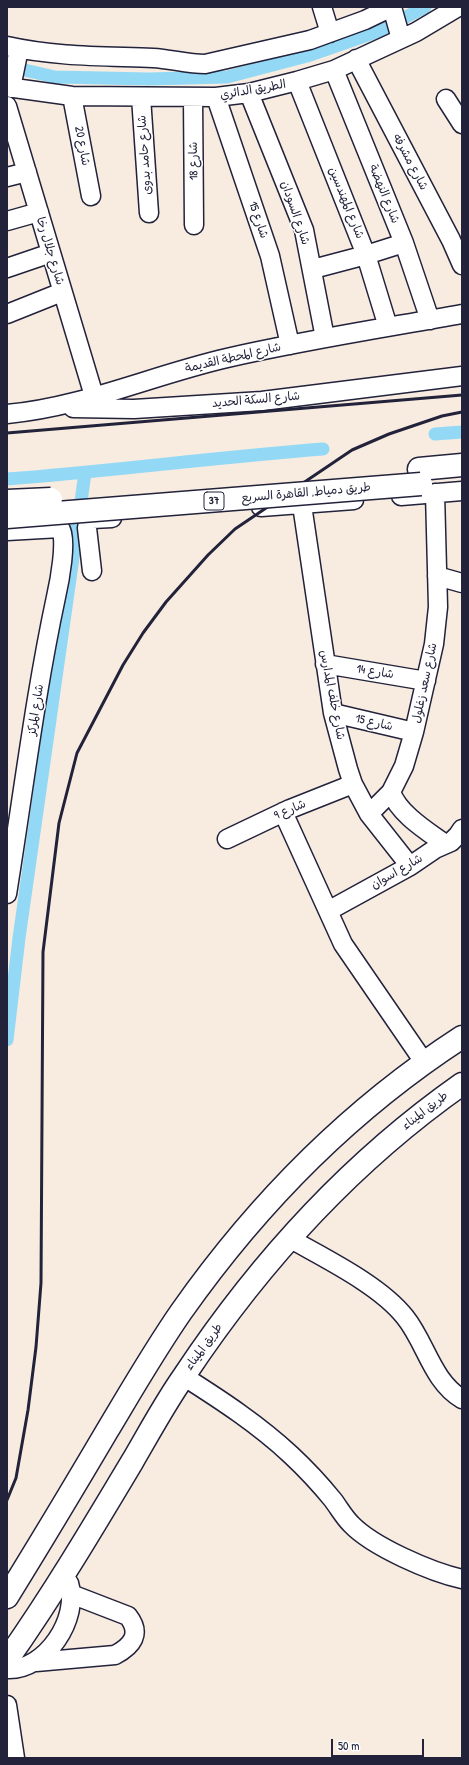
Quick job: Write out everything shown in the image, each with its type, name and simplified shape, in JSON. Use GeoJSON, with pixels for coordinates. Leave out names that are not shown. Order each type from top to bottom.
{"type":"FeatureCollection","features":[{"type":"Feature","properties":{"kind":"highway","name":"طريق دمياط, القاهرة السريع"},"geometry":{"type":"LineString","coordinates":[[7,517],[425,482],[462,465]]}},
{"type":"Feature","properties":{"kind":"highway","name":"طريق دمياط, القاهرة السريع"},"geometry":{"type":"LineString","coordinates":[[7,502],[462,480]]}},
{"type":"Feature","properties":{"kind":"highway"},"geometry":{"type":"LineString","coordinates":[[7,1597],[148,1362],[181,1312],[216,1265],[254,1219],[318,1152],[387,1090],[424,1062],[462,1037]]}},
{"type":"Feature","properties":{"kind":"highway","name":"طريق الميناء"},"geometry":{"type":"LineString","coordinates":[[7,1660],[66,1572],[183,1376],[250,1284],[289,1238],[326,1198],[365,1161],[406,1126],[462,1084]]}},
{"type":"Feature","properties":{"kind":"street"},"geometry":{"type":"LineString","coordinates":[[322,7],[330,33]]}},
{"type":"Feature","properties":{"kind":"street"},"geometry":{"type":"LineString","coordinates":[[9,88],[13,47],[53,54],[155,58],[191,64],[205,64],[279,48],[330,33],[365,20],[392,7],[401,39]]}},
{"type":"Feature","properties":{"kind":"street","name":"الطريق الدائري"},"geometry":{"type":"LineString","coordinates":[[9,88],[72,96],[216,97],[249,92],[297,81],[334,70],[430,25],[458,7]]}},
{"type":"Feature","properties":{"kind":"street","name":"شارع مشرفه"},"geometry":{"type":"LineString","coordinates":[[356,59],[451,240],[462,265]]}},
{"type":"Feature","properties":{"kind":"street","name":"شارع النهضة"},"geometry":{"type":"LineString","coordinates":[[334,70],[404,243],[430,320]]}},
{"type":"Feature","properties":{"kind":"street","name":"شارع المهندسين"},"geometry":{"type":"LineString","coordinates":[[297,81],[366,255],[388,327]]}},
{"type":"Feature","properties":{"kind":"street","name":"شارع السودان"},"geometry":{"type":"LineString","coordinates":[[249,92],[302,225],[313,269],[325,338]]}},
{"type":"Feature","properties":{"kind":"street","name":"شارع 20"},"geometry":{"type":"LineString","coordinates":[[72,96],[91,196]]}},
{"type":"Feature","properties":{"kind":"street","name":"شارع حامد بدوى"},"geometry":{"type":"LineString","coordinates":[[141,96],[149,212]]}},
{"type":"Feature","properties":{"kind":"street","name":"شارع 18"},"geometry":{"type":"LineString","coordinates":[[193,96],[194,225]]}},
{"type":"Feature","properties":{"kind":"street","name":"شارع 15"},"geometry":{"type":"LineString","coordinates":[[216,97],[270,256],[290,345]]}},
{"type":"Feature","properties":{"kind":"street"},"geometry":{"type":"LineString","coordinates":[[446,99],[462,124]]}},
{"type":"Feature","properties":{"kind":"street","name":"شارع جلال رخا"},"geometry":{"type":"LineString","coordinates":[[7,106],[11,134],[27,172],[94,396]]}},
{"type":"Feature","properties":{"kind":"street"},"geometry":{"type":"LineString","coordinates":[[7,177],[27,172]]}},
{"type":"Feature","properties":{"kind":"street"},"geometry":{"type":"LineString","coordinates":[[7,221],[39,212]]}},
{"type":"Feature","properties":{"kind":"street"},"geometry":{"type":"LineString","coordinates":[[313,269],[404,243]]}},
{"type":"Feature","properties":{"kind":"street"},"geometry":{"type":"LineString","coordinates":[[7,268],[51,253]]}},
{"type":"Feature","properties":{"kind":"street"},"geometry":{"type":"LineString","coordinates":[[7,314],[62,292]]}},
{"type":"Feature","properties":{"kind":"street","name":"شارع المحطة القديمة"},"geometry":{"type":"LineString","coordinates":[[8,408],[50,408],[226,358],[325,338],[462,314]]}},
{"type":"Feature","properties":{"kind":"street","name":"شارع السكة الحديد"},"geometry":{"type":"LineString","coordinates":[[50,408],[134,409],[262,401],[462,376]]}},
{"type":"Feature","properties":{"kind":"street"},"geometry":{"type":"LineString","coordinates":[[92,571],[87,528],[88,523],[92,519],[302,505],[425,482],[462,491]]}},
{"type":"Feature","properties":{"kind":"street","name":"شارع سعد زغلول"},"geometry":{"type":"LineString","coordinates":[[369,814],[391,792],[404,766],[426,681],[436,625],[437,576],[425,482]]}},
{"type":"Feature","properties":{"kind":"street","name":"شارع خلف المدارس"},"geometry":{"type":"LineString","coordinates":[[302,505],[333,714],[354,784],[369,814],[410,866]]}},
{"type":"Feature","properties":{"kind":"street","name":"شارع المركز"},"geometry":{"type":"LineString","coordinates":[[7,531],[60,528],[62,533],[62,573],[47,641],[14,814],[7,894]]}},
{"type":"Feature","properties":{"kind":"street"},"geometry":{"type":"LineString","coordinates":[[437,576],[462,583]]}},
{"type":"Feature","properties":{"kind":"street","name":"شارع 14"},"geometry":{"type":"LineString","coordinates":[[325,664],[426,681]]}},
{"type":"Feature","properties":{"kind":"street","name":"شارع 15"},"geometry":{"type":"LineString","coordinates":[[333,714],[414,732]]}},
{"type":"Feature","properties":{"kind":"street","name":"شارع 9"},"geometry":{"type":"LineString","coordinates":[[227,839],[283,812],[354,784]]}},
{"type":"Feature","properties":{"kind":"street"},"geometry":{"type":"LineString","coordinates":[[391,792],[395,799],[414,821],[456,839]]}},
{"type":"Feature","properties":{"kind":"street"},"geometry":{"type":"LineString","coordinates":[[283,812],[343,944],[424,1062]]}},
{"type":"Feature","properties":{"kind":"street","name":"شارع اسوان"},"geometry":{"type":"LineString","coordinates":[[328,911],[456,839]]}},
{"type":"Feature","properties":{"kind":"street"},"geometry":{"type":"LineString","coordinates":[[289,1238],[388,1298],[405,1316],[421,1340],[440,1380],[450,1391],[462,1399]]}},
{"type":"Feature","properties":{"kind":"street"},"geometry":{"type":"LineString","coordinates":[[183,1376],[219,1399],[268,1435],[291,1455],[328,1494],[351,1524],[366,1536],[400,1556],[462,1579]]}},
{"type":"Feature","properties":{"kind":"street"},"geometry":{"type":"LineString","coordinates":[[7,1668],[25,1667],[36,1662],[45,1654],[65,1626],[70,1613],[71,1594],[66,1572]]}},
{"type":"Feature","properties":{"kind":"street"},"geometry":{"type":"LineString","coordinates":[[36,1662],[115,1654],[126,1649],[133,1640],[134,1630],[128,1616],[71,1594]]}},
{"type":"Feature","properties":{"kind":"street"},"geometry":{"type":"LineString","coordinates":[[7,1705],[16,1758]]}},
{"type":"Feature","properties":{"kind":"waterway"},"geometry":{"type":"LineString","coordinates":[[7,66],[55,77],[149,79],[227,77],[307,56],[379,31],[425,7]]}},
{"type":"Feature","properties":{"kind":"waterway"},"geometry":{"type":"LineString","coordinates":[[435,434],[462,432]]}},
{"type":"Feature","properties":{"kind":"waterway"},"geometry":{"type":"LineString","coordinates":[[7,479],[323,449]]}},
{"type":"Feature","properties":{"kind":"waterway"},"geometry":{"type":"LineString","coordinates":[[7,1040],[19,938],[85,473]]}},
{"type":"Feature","properties":{"kind":"railway"},"geometry":{"type":"LineString","coordinates":[[7,433],[462,395]]}},
{"type":"Feature","properties":{"kind":"railway"},"geometry":{"type":"LineString","coordinates":[[7,1500],[16,1478],[28,1410],[36,1347],[41,1283],[43,952],[59,823],[77,753],[123,665],[143,633],[166,602],[208,555],[235,529],[352,450],[389,434],[442,416],[462,412]]}}]}
